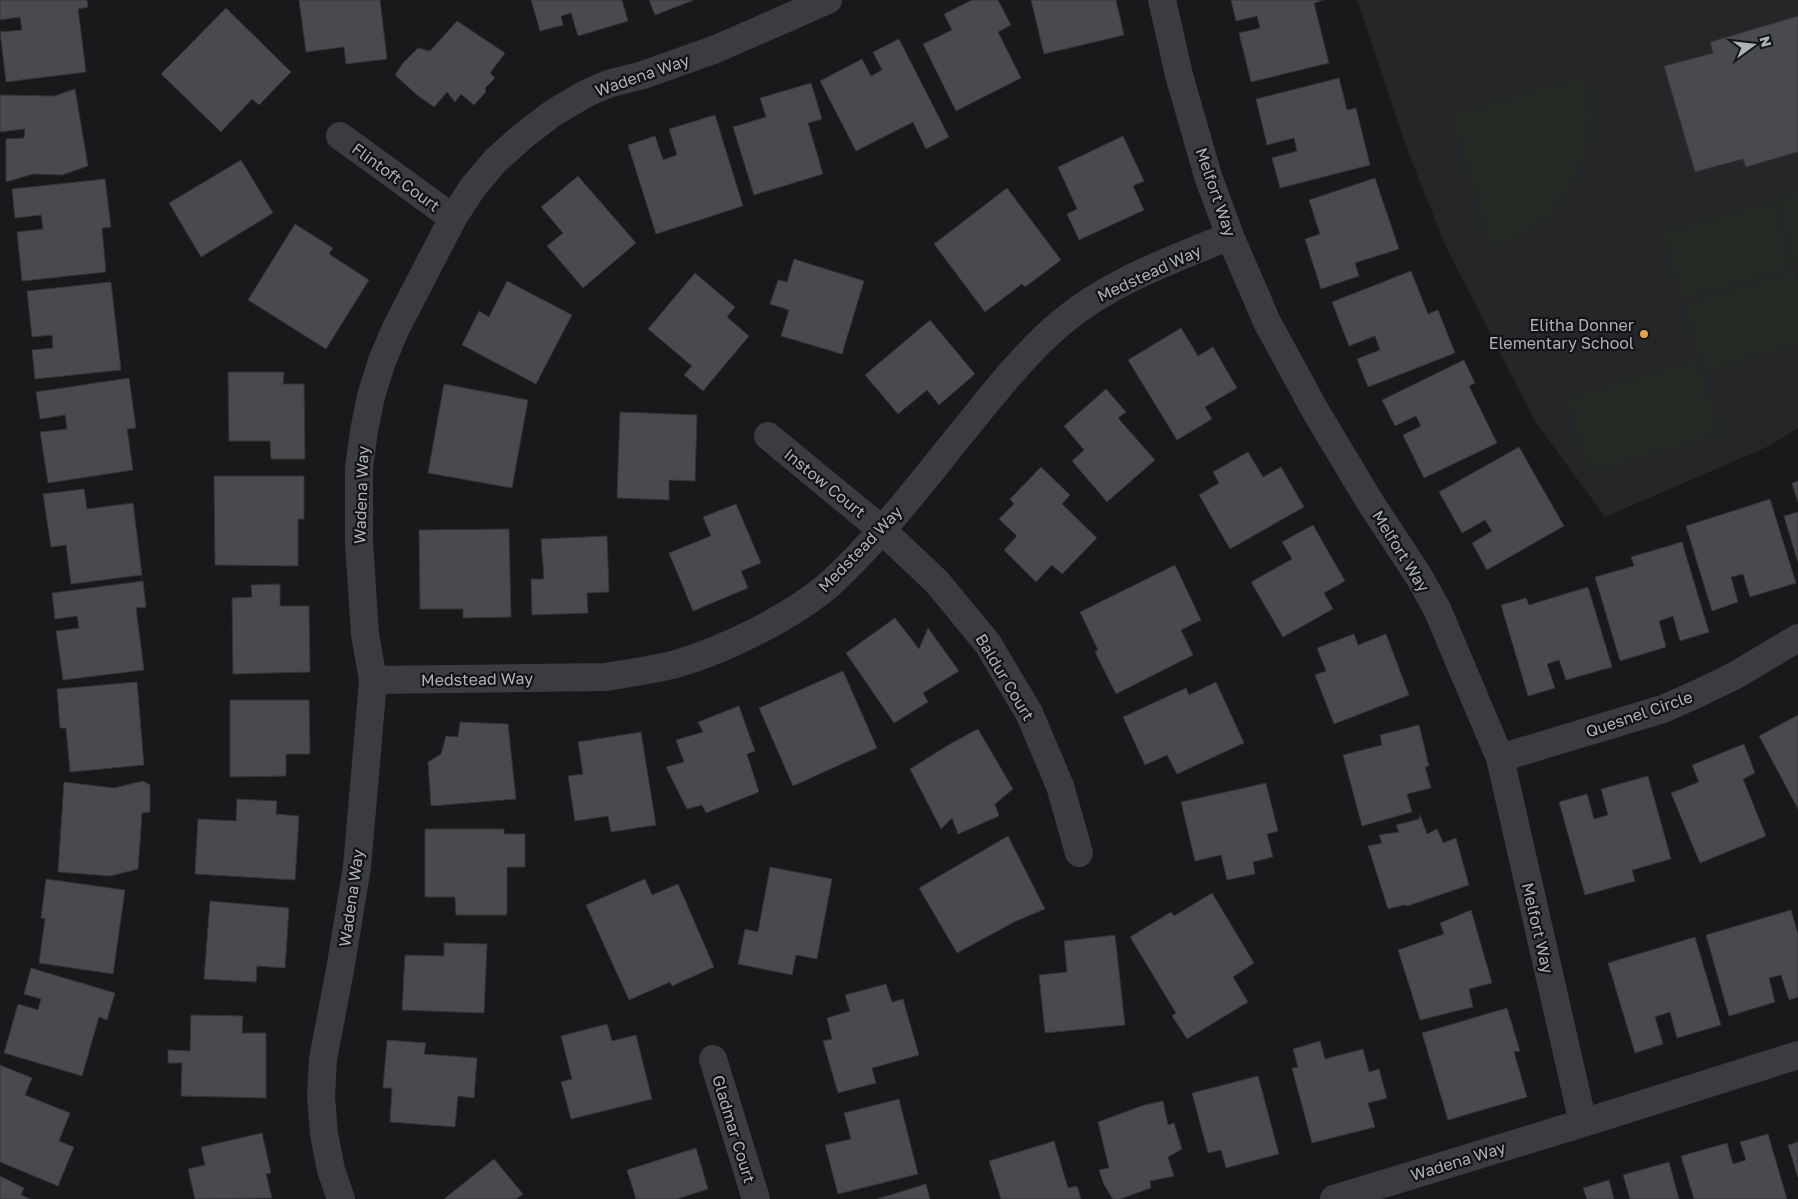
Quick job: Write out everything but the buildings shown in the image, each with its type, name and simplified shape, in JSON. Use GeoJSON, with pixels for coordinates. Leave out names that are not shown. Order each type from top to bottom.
{"type":"FeatureCollection","features":[{"type":"Feature","properties":{"kind":"street","name":"Wadena Way"},"geometry":{"type":"LineString","coordinates":[[341,1199],[331,1170],[324,1134],[321,1096],[323,1059],[357,867],[373,680],[365,634],[359,542],[359,468],[364,431],[382,361],[396,328],[452,218],[473,187],[495,161],[522,136],[553,113],[608,84],[643,75],[716,49],[828,0]]}},
{"type":"Feature","properties":{"kind":"street","name":"Melfort Way"},"geometry":{"type":"LineString","coordinates":[[1162,0],[1178,75],[1208,176],[1230,236],[1267,322],[1316,412],[1370,502],[1418,575],[1437,610],[1500,758],[1583,1123]]}},
{"type":"Feature","properties":{"kind":"street","name":"Flintoft Court"},"geometry":{"type":"LineString","coordinates":[[340,136],[452,218]]}},
{"type":"Feature","properties":{"kind":"street","name":"Medstead Way"},"geometry":{"type":"LineString","coordinates":[[373,680],[606,677],[641,672],[675,664],[709,653],[773,623],[803,604],[831,582],[882,530],[1011,373],[1034,347],[1063,321],[1094,298],[1127,280],[1230,236]]}},
{"type":"Feature","properties":{"kind":"street","name":"Instow Court"},"geometry":{"type":"LineString","coordinates":[[768,436],[882,530]]}},
{"type":"Feature","properties":{"kind":"street","name":"Baldur Court"},"geometry":{"type":"LineString","coordinates":[[882,530],[937,582],[988,644],[1029,712],[1060,786],[1078,853]]}},
{"type":"Feature","properties":{"kind":"street","name":"Quesnel Circle"},"geometry":{"type":"LineString","coordinates":[[1500,758],[1663,709],[1699,694],[1734,676],[1798,638]]}},
{"type":"Feature","properties":{"kind":"street"},"geometry":{"type":"LineString","coordinates":[[1583,1123],[1798,1055]]}},
{"type":"Feature","properties":{"kind":"street","name":"Gladmar Court"},"geometry":{"type":"LineString","coordinates":[[713,1059],[756,1199]]}},
{"type":"Feature","properties":{"kind":"street","name":"Wadena Way"},"geometry":{"type":"LineString","coordinates":[[1334,1199],[1583,1123]]}},
{"type":"Feature","properties":{"kind":"shaded area","name":"Elitha Donner Elementary School"},"geometry":{"type":"Polygon","coordinates":[[[1357,0],[1798,0],[1798,428],[1769,446],[1605,517],[1535,421],[1446,247],[1410,157],[1357,0]]]}},
{"type":"Feature","properties":{"kind":"shaded area"},"geometry":{"type":"Polygon","coordinates":[[[1584,78],[1589,101],[1589,126],[1586,143],[1575,176],[1556,205],[1544,218],[1521,234],[1492,247],[1454,116],[1584,78]]]}},
{"type":"Feature","properties":{"kind":"shaded area"},"geometry":{"type":"Polygon","coordinates":[[[1798,194],[1798,264],[1797,265],[1778,200],[1798,194]]]}},
{"type":"Feature","properties":{"kind":"shaded area"},"geometry":{"type":"Polygon","coordinates":[[[1773,202],[1791,267],[1683,298],[1665,234],[1773,202]]]}},
{"type":"Feature","properties":{"kind":"shaded area"},"geometry":{"type":"Polygon","coordinates":[[[1794,273],[1798,286],[1798,342],[1705,370],[1686,305],[1794,273]]]}},
{"type":"Feature","properties":{"kind":"shaded area"},"geometry":{"type":"Polygon","coordinates":[[[1698,361],[1718,433],[1590,470],[1569,399],[1698,361]]]}},
{"type":"Feature","properties":{"kind":"place","name":"Elitha Donner Elementary School"},"geometry":{"type":"Point","coordinates":[1644,334]}}]}
